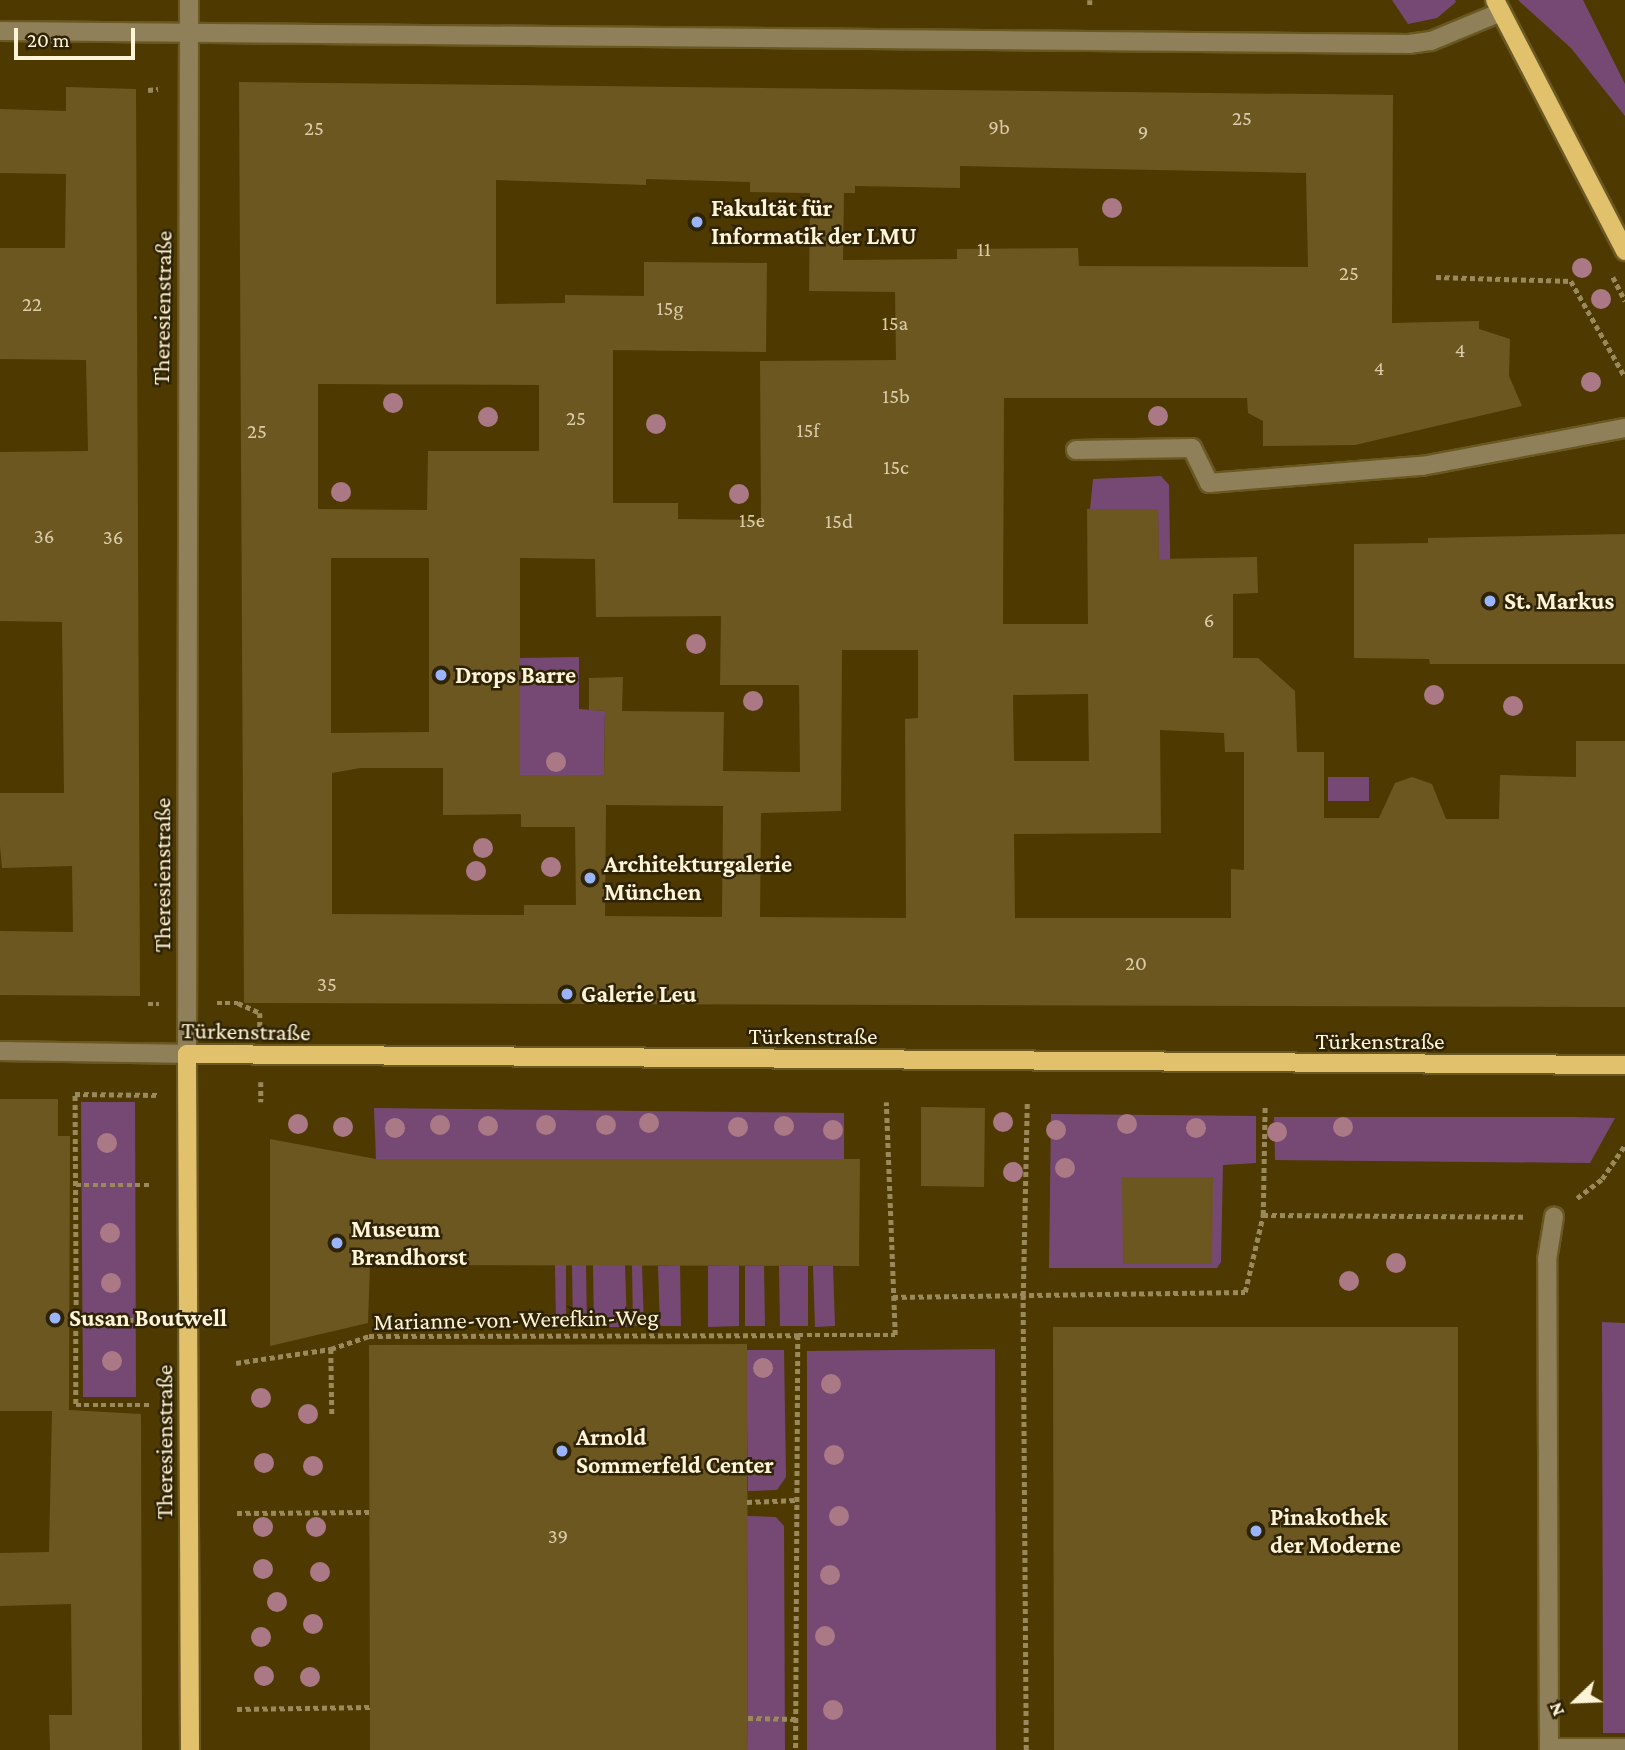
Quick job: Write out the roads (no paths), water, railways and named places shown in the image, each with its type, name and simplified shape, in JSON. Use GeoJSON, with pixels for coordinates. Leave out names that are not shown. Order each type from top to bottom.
{"type":"FeatureCollection","features":[{"type":"Feature","properties":{"kind":"main road"},"geometry":{"type":"LineString","coordinates":[[1497,6],[1625,251]]}},
{"type":"Feature","properties":{"kind":"main road","name":"Türkenstraße"},"geometry":{"type":"LineString","coordinates":[[187,1054],[1625,1065]]}},
{"type":"Feature","properties":{"kind":"main road","name":"Theresienstraße"},"geometry":{"type":"LineString","coordinates":[[187,1054],[190,1750]]}},
{"type":"Feature","properties":{"kind":"street","name":"Theresienstraße"},"geometry":{"type":"LineString","coordinates":[[187,1054],[189,0]]}},
{"type":"Feature","properties":{"kind":"street"},"geometry":{"type":"LineString","coordinates":[[0,31],[1409,44],[1431,41],[1497,6]]}},
{"type":"Feature","properties":{"kind":"street"},"geometry":{"type":"LineString","coordinates":[[1076,450],[1192,448],[1209,482],[1422,466],[1625,428]]}},
{"type":"Feature","properties":{"kind":"street","name":"Türkenstraße"},"geometry":{"type":"LineString","coordinates":[[0,1051],[187,1054]]}},
{"type":"Feature","properties":{"kind":"street"},"geometry":{"type":"LineString","coordinates":[[1554,1217],[1547,1260],[1549,1749],[1625,1748]]}},
{"type":"Feature","properties":{"kind":"place","name":"Fakultät für Informatik der LMU"},"geometry":{"type":"Point","coordinates":[697,222]}},
{"type":"Feature","properties":{"kind":"place","name":"St. Markus"},"geometry":{"type":"Point","coordinates":[1490,601]}},
{"type":"Feature","properties":{"kind":"place","name":"Drops Barre"},"geometry":{"type":"Point","coordinates":[441,675]}},
{"type":"Feature","properties":{"kind":"place","name":"Architekturgalerie München"},"geometry":{"type":"Point","coordinates":[590,878]}},
{"type":"Feature","properties":{"kind":"place","name":"Galerie Leu"},"geometry":{"type":"Point","coordinates":[567,994]}},
{"type":"Feature","properties":{"kind":"place","name":"Museum Brandhorst"},"geometry":{"type":"Point","coordinates":[337,1243]}},
{"type":"Feature","properties":{"kind":"place","name":"Susan Boutwell"},"geometry":{"type":"Point","coordinates":[55,1318]}},
{"type":"Feature","properties":{"kind":"place","name":"Arnold Sommerfeld Center"},"geometry":{"type":"Point","coordinates":[562,1451]}},
{"type":"Feature","properties":{"kind":"place","name":"Pinakothek der Moderne"},"geometry":{"type":"Point","coordinates":[1256,1531]}}]}
